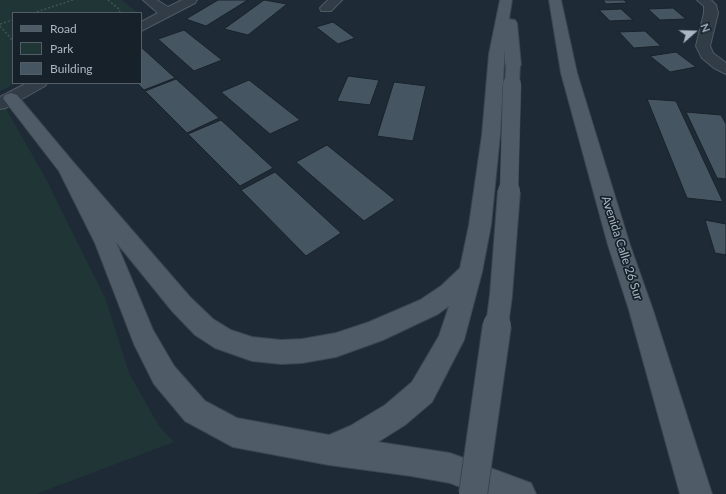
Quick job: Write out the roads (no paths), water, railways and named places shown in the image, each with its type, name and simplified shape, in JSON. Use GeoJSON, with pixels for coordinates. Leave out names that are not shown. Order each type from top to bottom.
{"type":"FeatureCollection","features":[{"type":"Feature","properties":{"kind":"main road"},"geometry":{"type":"LineString","coordinates":[[474,494],[501,295],[508,224],[513,65],[507,0]]}},
{"type":"Feature","properties":{"kind":"main road"},"geometry":{"type":"LineString","coordinates":[[329,450],[360,436],[395,415],[422,392],[451,340],[471,272],[481,217],[491,135],[496,54],[507,0]]}},
{"type":"Feature","properties":{"kind":"main road","name":"Avenida Calle 26 Sur"},"geometry":{"type":"LineString","coordinates":[[555,0],[569,73],[620,245],[664,383],[696,494]]}},
{"type":"Feature","properties":{"kind":"main road"},"geometry":{"type":"LineString","coordinates":[[6,101],[67,168],[190,313],[204,327],[224,340],[252,349],[281,352],[302,351],[336,345],[374,332],[429,307],[449,293],[471,272]]}},
{"type":"Feature","properties":{"kind":"main road"},"geometry":{"type":"LineString","coordinates":[[67,168],[106,243],[143,336],[164,375],[195,411],[232,432],[329,450],[450,468],[520,494]]}},
{"type":"Feature","properties":{"kind":"street"},"geometry":{"type":"LineString","coordinates":[[149,0],[167,13]]}},
{"type":"Feature","properties":{"kind":"street"},"geometry":{"type":"LineString","coordinates":[[142,26],[191,0]]}},
{"type":"Feature","properties":{"kind":"street"},"geometry":{"type":"LineString","coordinates":[[326,8],[336,0]]}},
{"type":"Feature","properties":{"kind":"street"},"geometry":{"type":"LineString","coordinates":[[703,0],[710,5],[711,13],[703,46],[707,55],[726,69]]}},
{"type":"Feature","properties":{"kind":"street"},"geometry":{"type":"LineString","coordinates":[[6,101],[37,84]]}}]}
